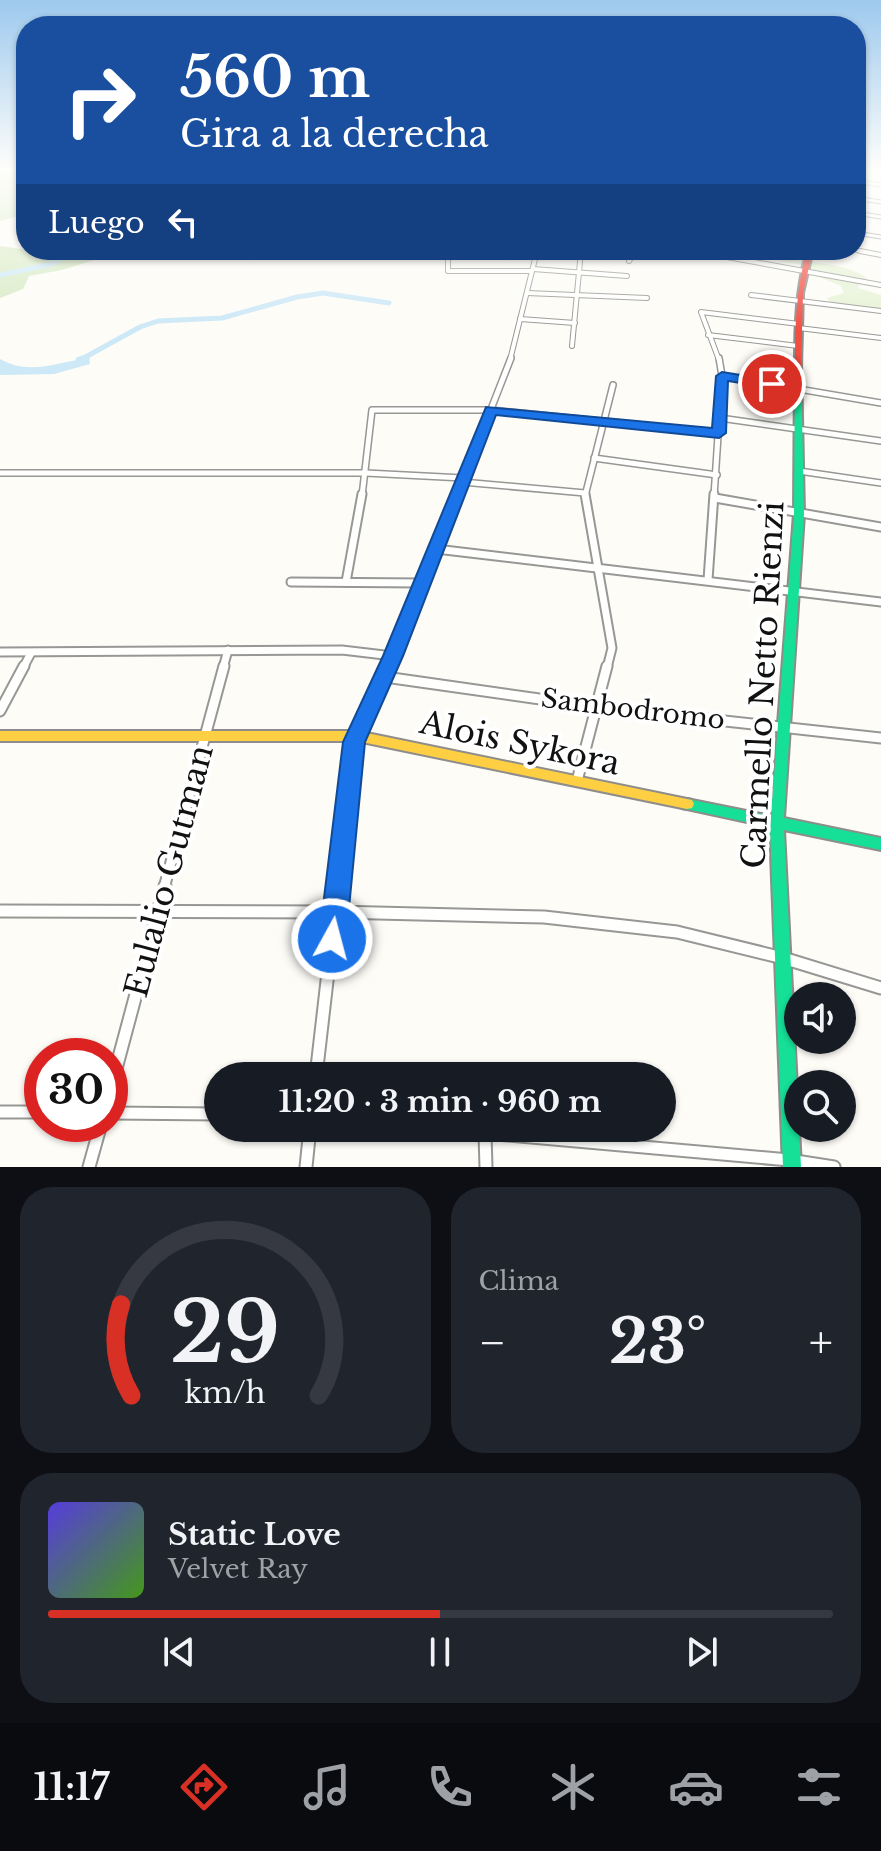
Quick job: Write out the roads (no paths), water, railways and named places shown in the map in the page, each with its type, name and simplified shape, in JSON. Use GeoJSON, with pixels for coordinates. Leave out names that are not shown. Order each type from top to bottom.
{"type":"FeatureCollection","features":[{"type":"Feature","properties":{"kind":"street"},"geometry":{"type":"LineString","coordinates":[[448,260],[448,271],[533,270],[627,276]]}},
{"type":"Feature","properties":{"kind":"street"},"geometry":{"type":"LineString","coordinates":[[318,1062],[357,736],[385,677],[509,365],[535,260]]}},
{"type":"Feature","properties":{"kind":"street"},"geometry":{"type":"LineString","coordinates":[[572,346],[580,260]]}},
{"type":"Feature","properties":{"kind":"street"},"geometry":{"type":"LineString","coordinates":[[740,260],[881,285]]}},
{"type":"Feature","properties":{"kind":"street","name":"Carmello Netto Rienzi"},"geometry":{"type":"LineString","coordinates":[[790,1164],[777,824],[799,514],[796,429],[798,301],[806,260]]}},
{"type":"Feature","properties":{"kind":"street"},"geometry":{"type":"LineString","coordinates":[[527,293],[647,298]]}},
{"type":"Feature","properties":{"kind":"street"},"geometry":{"type":"LineString","coordinates":[[751,295],[881,311]]}},
{"type":"Feature","properties":{"kind":"street"},"geometry":{"type":"LineString","coordinates":[[708,580],[722,376],[719,357],[701,312],[881,338]]}},
{"type":"Feature","properties":{"kind":"street"},"geometry":{"type":"LineString","coordinates":[[520,319],[575,323]]}},
{"type":"Feature","properties":{"kind":"street"},"geometry":{"type":"LineString","coordinates":[[708,335],[798,346]]}},
{"type":"Feature","properties":{"kind":"street"},"geometry":{"type":"LineString","coordinates":[[722,376],[881,403]]}},
{"type":"Feature","properties":{"kind":"street"},"geometry":{"type":"LineString","coordinates":[[577,781],[612,648],[585,493],[613,385]]}},
{"type":"Feature","properties":{"kind":"street"},"geometry":{"type":"LineString","coordinates":[[346,582],[366,473],[372,410],[490,410],[719,433]]}},
{"type":"Feature","properties":{"kind":"street"},"geometry":{"type":"LineString","coordinates":[[720,418],[881,441]]}},
{"type":"Feature","properties":{"kind":"street"},"geometry":{"type":"LineString","coordinates":[[594,458],[717,475]]}},
{"type":"Feature","properties":{"kind":"street"},"geometry":{"type":"LineString","coordinates":[[799,471],[881,483]]}},
{"type":"Feature","properties":{"kind":"street"},"geometry":{"type":"LineString","coordinates":[[0,473],[366,473],[585,493]]}},
{"type":"Feature","properties":{"kind":"street"},"geometry":{"type":"LineString","coordinates":[[715,498],[881,527]]}},
{"type":"Feature","properties":{"kind":"street"},"geometry":{"type":"LineString","coordinates":[[436,549],[881,602]]}},
{"type":"Feature","properties":{"kind":"street"},"geometry":{"type":"LineString","coordinates":[[291,582],[422,583]]}},
{"type":"Feature","properties":{"kind":"street","name":"Eulalio Gutman"},"geometry":{"type":"LineString","coordinates":[[125,1038],[228,650]]}},
{"type":"Feature","properties":{"kind":"street"},"geometry":{"type":"LineString","coordinates":[[0,652],[342,650],[393,656]]}},
{"type":"Feature","properties":{"kind":"street"},"geometry":{"type":"LineString","coordinates":[[0,711],[31,653]]}},
{"type":"Feature","properties":{"kind":"street","name":"Sambodromo"},"geometry":{"type":"LineString","coordinates":[[385,677],[596,707],[881,738]]}},
{"type":"Feature","properties":{"kind":"street","name":"Alois Sykora"},"geometry":{"type":"LineString","coordinates":[[0,736],[357,736],[881,844]]}},
{"type":"Feature","properties":{"kind":"street"},"geometry":{"type":"LineString","coordinates":[[0,911],[336,912],[544,917],[677,932],[783,958],[881,988]]}},
{"type":"Feature","properties":{"kind":"street"},"geometry":{"type":"LineString","coordinates":[[0,1112],[24,1112]]}},
{"type":"Feature","properties":{"kind":"street"},"geometry":{"type":"LineString","coordinates":[[128,1113],[204,1114]]}},
{"type":"Feature","properties":{"kind":"street"},"geometry":{"type":"LineString","coordinates":[[89,1167],[96,1142]]}},
{"type":"Feature","properties":{"kind":"street"},"geometry":{"type":"LineString","coordinates":[[306,1167],[309,1142]]}},
{"type":"Feature","properties":{"kind":"street"},"geometry":{"type":"LineString","coordinates":[[485,1142],[486,1167]]}},
{"type":"Feature","properties":{"kind":"street"},"geometry":{"type":"LineString","coordinates":[[566,1142],[834,1167]]}},
{"type":"Feature","properties":{"kind":"water"},"geometry":{"type":"Polygon","coordinates":[[[89,358],[90,364],[54,374],[0,375],[0,359],[22,367],[33,367],[89,358]]]}},
{"type":"Feature","properties":{"kind":"waterway"},"geometry":{"type":"LineString","coordinates":[[0,275],[58,260]]}},
{"type":"Feature","properties":{"kind":"waterway"},"geometry":{"type":"LineString","coordinates":[[81,359],[140,327],[158,321],[222,318],[323,293],[389,303]]}},
{"type":"Feature","properties":{"kind":"waterway"},"geometry":{"type":"LineString","coordinates":[[81,359],[86,358]]}}]}
